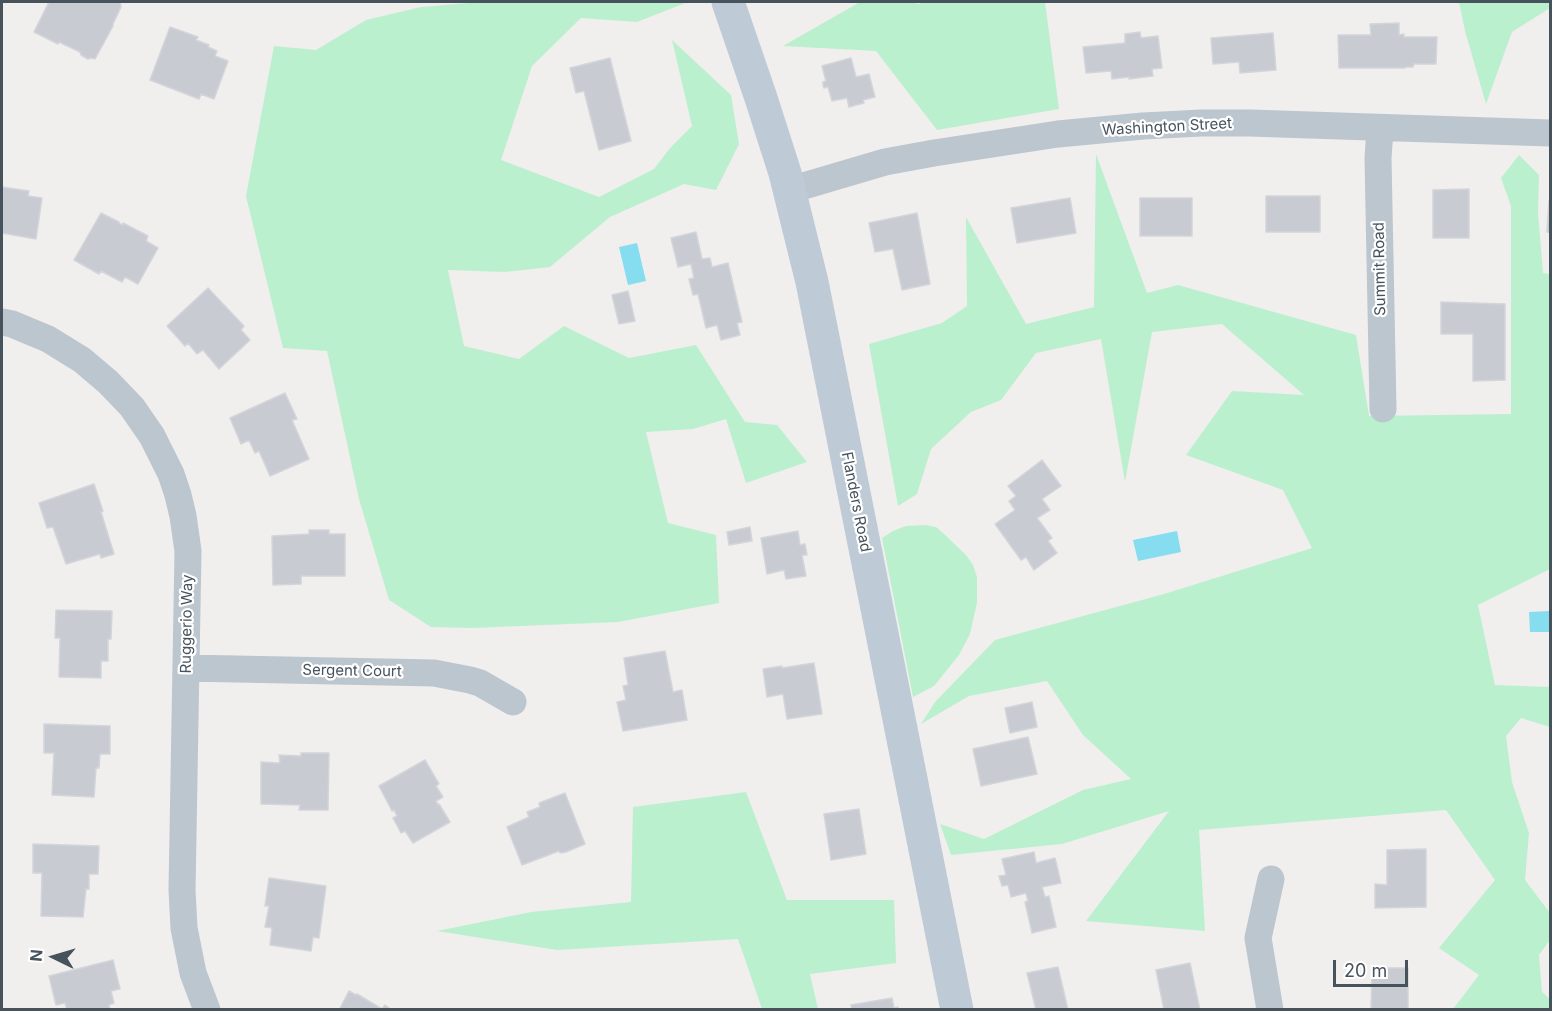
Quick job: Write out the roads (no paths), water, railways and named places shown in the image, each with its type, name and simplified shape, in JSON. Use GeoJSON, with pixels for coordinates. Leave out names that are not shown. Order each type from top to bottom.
{"type":"FeatureCollection","features":[{"type":"Feature","properties":{"kind":"main road","name":"Flanders Road"},"geometry":{"type":"LineString","coordinates":[[728,2],[790,190],[823,333],[957,1010]]}},
{"type":"Feature","properties":{"kind":"street","name":"Washington Street"},"geometry":{"type":"LineString","coordinates":[[790,190],[895,160],[1014,140],[1093,130],[1210,123],[1551,133]]}},
{"type":"Feature","properties":{"kind":"street","name":"Summit Road"},"geometry":{"type":"LineString","coordinates":[[1380,129],[1378,158],[1383,409]]}},
{"type":"Feature","properties":{"kind":"street","name":"Ruggerio Way"},"geometry":{"type":"LineString","coordinates":[[2,321],[48,339],[82,360],[108,382],[132,406],[152,436],[171,474],[178,495],[188,551],[183,919],[193,973],[207,1010]]}},
{"type":"Feature","properties":{"kind":"street","name":"Sergent Court"},"geometry":{"type":"LineString","coordinates":[[186,668],[434,673],[480,683],[513,702]]}},
{"type":"Feature","properties":{"kind":"street"},"geometry":{"type":"LineString","coordinates":[[1270,1010],[1258,938],[1271,879]]}},
{"type":"Feature","properties":{"kind":"water"},"geometry":{"type":"Polygon","coordinates":[[[637,243],[646,281],[628,285],[619,247],[637,243]]]}},
{"type":"Feature","properties":{"kind":"water"},"geometry":{"type":"Polygon","coordinates":[[[1177,531],[1181,552],[1138,561],[1133,540],[1177,531]]]}},
{"type":"Feature","properties":{"kind":"water"},"geometry":{"type":"Polygon","coordinates":[[[1550,611],[1550,632],[1530,632],[1529,612],[1550,611]]]}}]}
